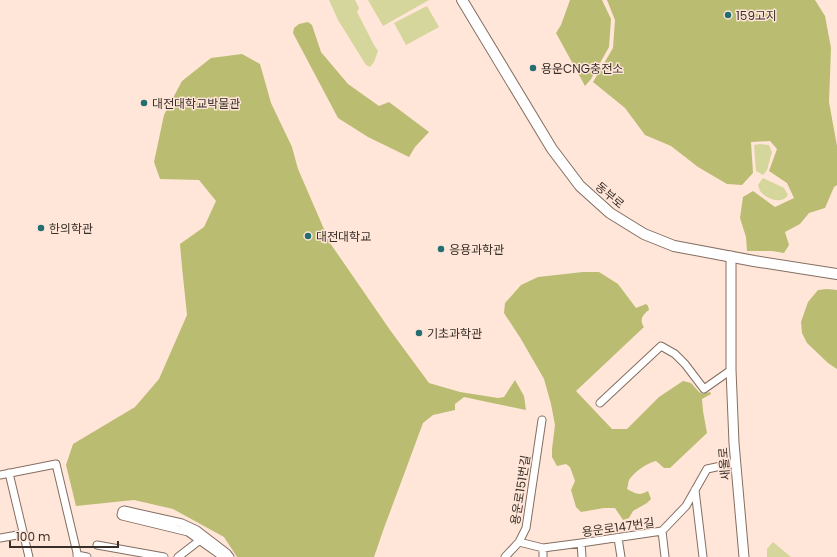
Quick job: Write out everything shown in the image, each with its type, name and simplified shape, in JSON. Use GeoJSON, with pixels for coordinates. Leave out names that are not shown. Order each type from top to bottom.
{"type":"FeatureCollection","features":[{"type":"Feature","properties":{"kind":"main road","name":"동부로"},"geometry":{"type":"LineString","coordinates":[[462,0],[552,149],[580,186],[610,213],[644,234],[674,246],[754,261],[837,274]]}},
{"type":"Feature","properties":{"kind":"street","name":"새울로"},"geometry":{"type":"LineString","coordinates":[[731,256],[731,370],[735,463],[744,557]]}},
{"type":"Feature","properties":{"kind":"street"},"geometry":{"type":"LineString","coordinates":[[600,403],[661,346],[675,354],[685,364],[704,389],[731,370]]}},
{"type":"Feature","properties":{"kind":"street","name":"용운로151번길"},"geometry":{"type":"LineString","coordinates":[[505,557],[519,542],[526,528],[542,420]]}},
{"type":"Feature","properties":{"kind":"street","name":"용운로147번길"},"geometry":{"type":"LineString","coordinates":[[519,542],[542,548],[662,531],[686,506],[707,469],[735,463]]}},
{"type":"Feature","properties":{"kind":"street"},"geometry":{"type":"LineString","coordinates":[[0,475],[56,464],[77,556],[87,557]]}},
{"type":"Feature","properties":{"kind":"street"},"geometry":{"type":"LineString","coordinates":[[9,473],[28,557]]}},
{"type":"Feature","properties":{"kind":"street"},"geometry":{"type":"LineString","coordinates":[[695,489],[703,557]]}},
{"type":"Feature","properties":{"kind":"street"},"geometry":{"type":"LineString","coordinates":[[223,557],[188,532],[122,516],[122,511],[124,510],[182,522],[197,530],[230,557]]}},
{"type":"Feature","properties":{"kind":"street"},"geometry":{"type":"LineString","coordinates":[[662,531],[665,557]]}},
{"type":"Feature","properties":{"kind":"street"},"geometry":{"type":"LineString","coordinates":[[0,538],[23,534]]}},
{"type":"Feature","properties":{"kind":"street"},"geometry":{"type":"LineString","coordinates":[[618,538],[621,557]]}},
{"type":"Feature","properties":{"kind":"street"},"geometry":{"type":"LineString","coordinates":[[178,557],[200,540]]}},
{"type":"Feature","properties":{"kind":"street"},"geometry":{"type":"LineString","coordinates":[[581,543],[582,557]]}},
{"type":"Feature","properties":{"kind":"street"},"geometry":{"type":"LineString","coordinates":[[97,545],[164,557]]}},
{"type":"Feature","properties":{"kind":"street"},"geometry":{"type":"LineString","coordinates":[[542,548],[543,557]]}},
{"type":"Feature","properties":{"kind":"green space"},"geometry":{"type":"Polygon","coordinates":[[[329,0],[355,0],[359,8],[357,12],[378,51],[374,62],[370,67],[366,65],[338,20],[329,0]]]}},
{"type":"Feature","properties":{"kind":"green space"},"geometry":{"type":"Polygon","coordinates":[[[368,0],[429,0],[383,26],[368,0]]]}},
{"type":"Feature","properties":{"kind":"green space"},"geometry":{"type":"Polygon","coordinates":[[[570,0],[602,0],[611,19],[609,47],[591,79],[585,86],[556,33],[561,25],[570,0]]]}},
{"type":"Feature","properties":{"kind":"green space"},"geometry":{"type":"Polygon","coordinates":[[[607,0],[815,0],[825,16],[831,48],[829,102],[837,146],[837,185],[834,187],[825,208],[809,213],[800,224],[785,232],[789,245],[784,253],[772,251],[747,251],[746,237],[740,218],[743,197],[753,191],[775,207],[794,198],[787,183],[769,171],[777,149],[770,141],[751,142],[753,173],[742,185],[727,184],[698,167],[671,146],[645,135],[625,108],[593,82],[613,48],[615,20],[607,0]]]}},
{"type":"Feature","properties":{"kind":"green space"},"geometry":{"type":"Polygon","coordinates":[[[427,6],[439,27],[406,45],[394,23],[427,6]]]}},
{"type":"Feature","properties":{"kind":"green space"},"geometry":{"type":"Polygon","coordinates":[[[308,22],[312,25],[321,52],[348,84],[379,106],[389,102],[429,132],[415,147],[409,157],[368,137],[338,118],[293,33],[294,28],[299,24],[308,22]]]}},
{"type":"Feature","properties":{"kind":"green space"},"geometry":{"type":"Polygon","coordinates":[[[242,54],[260,64],[271,103],[292,147],[298,169],[330,243],[390,330],[429,383],[460,392],[498,398],[504,397],[515,380],[524,396],[526,410],[464,397],[455,404],[455,410],[433,415],[423,423],[374,557],[237,557],[224,537],[173,509],[134,500],[76,506],[66,465],[73,444],[135,407],[159,379],[187,315],[180,244],[204,227],[216,201],[199,180],[160,179],[154,162],[164,115],[182,81],[211,58],[242,54]]]}},
{"type":"Feature","properties":{"kind":"green space"},"geometry":{"type":"Polygon","coordinates":[[[754,145],[769,145],[772,152],[767,170],[763,175],[756,171],[754,145]]]}},
{"type":"Feature","properties":{"kind":"green space"},"geometry":{"type":"Polygon","coordinates":[[[763,178],[784,188],[788,195],[782,200],[774,200],[763,194],[758,185],[763,178]]]}},
{"type":"Feature","properties":{"kind":"green space"},"geometry":{"type":"Polygon","coordinates":[[[583,272],[599,272],[618,284],[636,308],[646,304],[649,310],[642,317],[644,327],[576,391],[612,429],[627,429],[659,397],[683,381],[691,383],[699,392],[703,394],[710,392],[711,394],[702,399],[707,433],[670,468],[664,468],[656,461],[645,466],[634,474],[629,480],[627,489],[638,494],[648,491],[651,499],[633,511],[629,518],[623,520],[615,508],[604,508],[581,512],[576,507],[571,490],[575,481],[570,467],[566,464],[557,466],[552,457],[555,425],[544,379],[504,313],[505,303],[521,285],[538,277],[583,272]]]}},
{"type":"Feature","properties":{"kind":"green space"},"geometry":{"type":"Polygon","coordinates":[[[818,290],[837,290],[837,369],[828,363],[807,343],[802,333],[801,322],[808,302],[818,290]]]}},
{"type":"Feature","properties":{"kind":"green space"},"geometry":{"type":"Polygon","coordinates":[[[773,542],[791,557],[767,557],[767,549],[773,542]]]}},
{"type":"Feature","properties":{"kind":"place","name":"159고지"},"geometry":{"type":"Point","coordinates":[728,15]}},
{"type":"Feature","properties":{"kind":"place","name":"용운CNG충전소"},"geometry":{"type":"Point","coordinates":[533,68]}},
{"type":"Feature","properties":{"kind":"place","name":"대전대학교박물관"},"geometry":{"type":"Point","coordinates":[144,103]}},
{"type":"Feature","properties":{"kind":"place","name":"한의학관"},"geometry":{"type":"Point","coordinates":[41,228]}},
{"type":"Feature","properties":{"kind":"place","name":"대전대학교"},"geometry":{"type":"Point","coordinates":[308,236]}},
{"type":"Feature","properties":{"kind":"place","name":"응용과학관"},"geometry":{"type":"Point","coordinates":[441,249]}},
{"type":"Feature","properties":{"kind":"place","name":"기초과학관"},"geometry":{"type":"Point","coordinates":[419,333]}}]}
